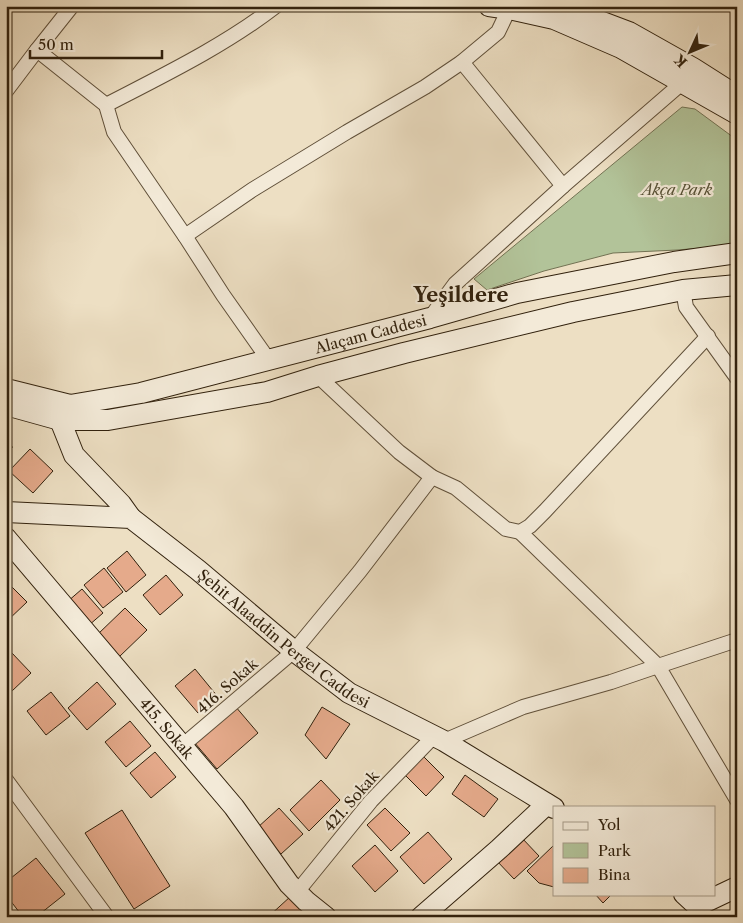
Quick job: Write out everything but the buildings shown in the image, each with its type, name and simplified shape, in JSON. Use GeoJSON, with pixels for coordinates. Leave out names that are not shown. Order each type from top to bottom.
{"type":"FeatureCollection","features":[{"type":"Feature","properties":{"kind":"street"},"geometry":{"type":"LineString","coordinates":[[6,91],[72,6]]}},
{"type":"Feature","properties":{"kind":"street"},"geometry":{"type":"LineString","coordinates":[[106,105],[198,57],[256,22],[276,6]]}},
{"type":"Feature","properties":{"kind":"street"},"geometry":{"type":"LineString","coordinates":[[489,6],[509,8],[554,19],[621,48],[737,114]]}},
{"type":"Feature","properties":{"kind":"street"},"geometry":{"type":"LineString","coordinates":[[509,8],[542,6]]}},
{"type":"Feature","properties":{"kind":"street"},"geometry":{"type":"LineString","coordinates":[[560,6],[628,32],[693,68],[737,96]]}},
{"type":"Feature","properties":{"kind":"street"},"geometry":{"type":"LineString","coordinates":[[185,236],[252,190],[425,87],[462,62],[498,32],[509,8]]}},
{"type":"Feature","properties":{"kind":"street"},"geometry":{"type":"LineString","coordinates":[[37,50],[106,105],[114,132],[268,359]]}},
{"type":"Feature","properties":{"kind":"street"},"geometry":{"type":"LineString","coordinates":[[462,62],[563,186]]}},
{"type":"Feature","properties":{"kind":"street"},"geometry":{"type":"LineString","coordinates":[[430,318],[455,284],[682,82]]}},
{"type":"Feature","properties":{"kind":"street","name":"Alaçam Caddesi"},"geometry":{"type":"LineString","coordinates":[[6,389],[70,405],[141,393],[430,318],[517,293],[674,262],[737,253]]}},
{"type":"Feature","properties":{"kind":"street","name":"Alaçam Caddesi"},"geometry":{"type":"LineString","coordinates":[[6,405],[60,420],[108,420],[267,392],[404,353],[573,312],[683,290],[737,285]]}},
{"type":"Feature","properties":{"kind":"street"},"geometry":{"type":"LineString","coordinates":[[683,290],[686,307],[737,378]]}},
{"type":"Feature","properties":{"kind":"street"},"geometry":{"type":"LineString","coordinates":[[520,532],[530,526],[545,511],[708,336]]}},
{"type":"Feature","properties":{"kind":"street"},"geometry":{"type":"LineString","coordinates":[[318,376],[399,452],[432,477],[456,488],[506,529],[520,532],[658,666],[737,800]]}},
{"type":"Feature","properties":{"kind":"street","name":"Şehit Alaaddin Pergel Caddesi"},"geometry":{"type":"LineString","coordinates":[[60,420],[74,455],[121,504],[131,518],[198,570],[294,650],[349,693],[439,738],[551,806]]}},
{"type":"Feature","properties":{"kind":"street","name":"416. Sokak"},"geometry":{"type":"LineString","coordinates":[[182,746],[294,650],[360,571],[432,477]]}},
{"type":"Feature","properties":{"kind":"street"},"geometry":{"type":"LineString","coordinates":[[6,512],[131,518]]}},
{"type":"Feature","properties":{"kind":"street","name":"415. Sokak"},"geometry":{"type":"LineString","coordinates":[[6,538],[234,807],[289,884],[326,917]]}},
{"type":"Feature","properties":{"kind":"street"},"geometry":{"type":"LineString","coordinates":[[439,738],[523,707],[611,682],[737,640]]}},
{"type":"Feature","properties":{"kind":"street","name":"421. Sokak"},"geometry":{"type":"LineString","coordinates":[[297,892],[371,801],[439,738]]}},
{"type":"Feature","properties":{"kind":"street"},"geometry":{"type":"LineString","coordinates":[[6,780],[107,917]]}},
{"type":"Feature","properties":{"kind":"street"},"geometry":{"type":"LineString","coordinates":[[420,917],[551,806]]}},
{"type":"Feature","properties":{"kind":"street"},"geometry":{"type":"LineString","coordinates":[[695,906],[737,887]]}},
{"type":"Feature","properties":{"kind":"green space","name":"Akça Park"},"geometry":{"type":"Polygon","coordinates":[[[682,107],[695,109],[737,140],[737,245],[613,253],[544,271],[487,290],[474,279],[682,107]]]}},
{"type":"Feature","properties":{"kind":"district","name":"Yeşildere"},"geometry":{"type":"Point","coordinates":[461,295]}}]}
